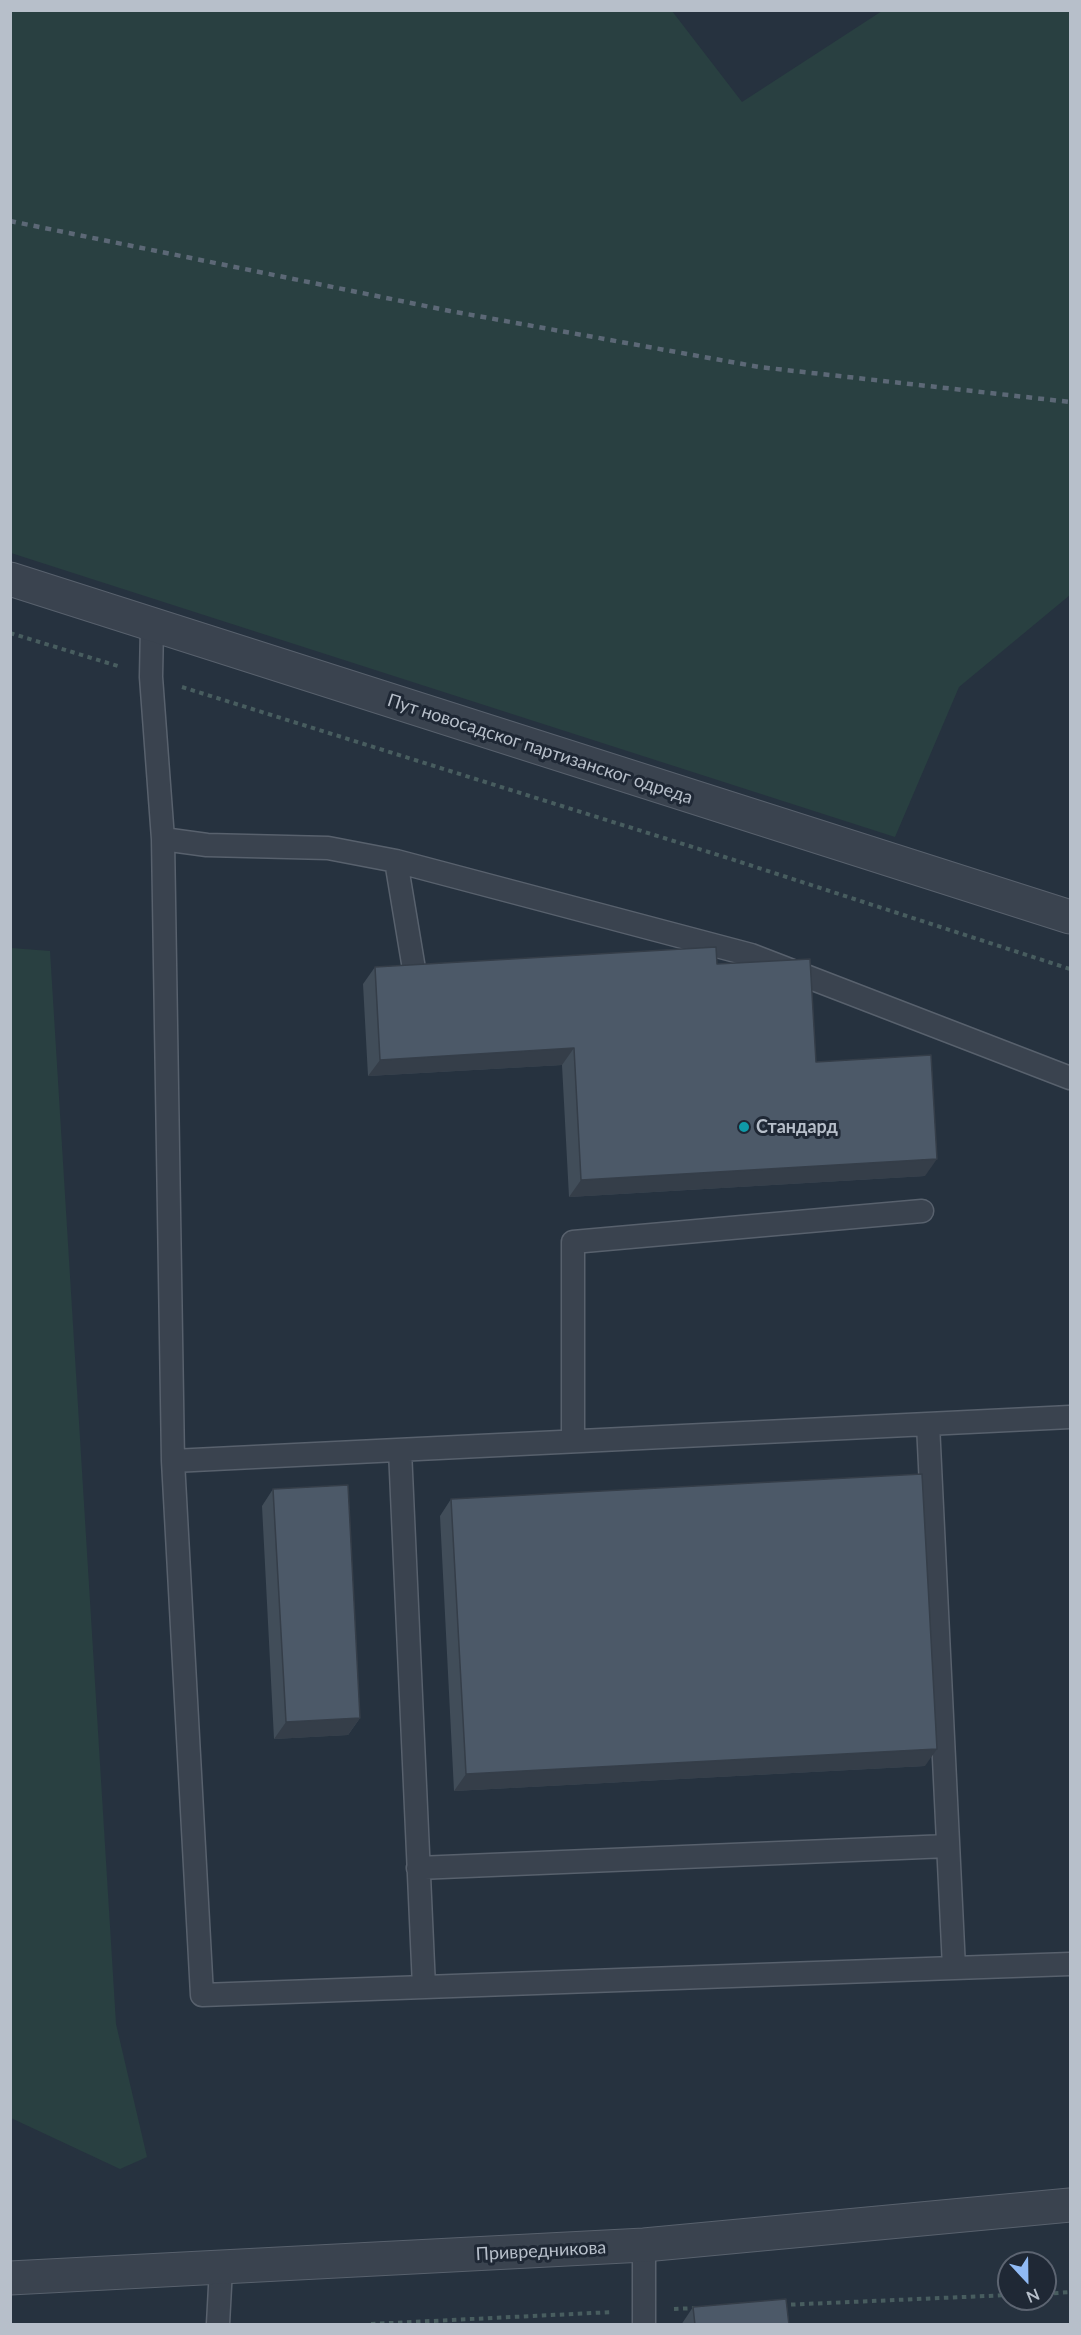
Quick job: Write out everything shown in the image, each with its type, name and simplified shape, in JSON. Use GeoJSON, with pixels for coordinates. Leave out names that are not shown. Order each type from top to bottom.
{"type":"FeatureCollection","features":[{"type":"Feature","properties":{"kind":"street","name":"Пут новосадског партизанског одреда"},"geometry":{"type":"LineString","coordinates":[[10,579],[1071,917]]}},
{"type":"Feature","properties":{"kind":"street","name":"Привредникова"},"geometry":{"type":"LineString","coordinates":[[10,2278],[644,2245],[1071,2205]]}},
{"type":"Feature","properties":{"kind":"lane"},"geometry":{"type":"LineString","coordinates":[[152,626],[150,677],[163,839],[173,1461],[202,1995],[1071,1964]]}},
{"type":"Feature","properties":{"kind":"lane"},"geometry":{"type":"LineString","coordinates":[[163,839],[207,845],[328,848],[396,861],[751,955],[1071,1078]]}},
{"type":"Feature","properties":{"kind":"lane"},"geometry":{"type":"LineString","coordinates":[[396,861],[414,969]]}},
{"type":"Feature","properties":{"kind":"lane"},"geometry":{"type":"LineString","coordinates":[[573,1441],[573,1242],[922,1211]]}},
{"type":"Feature","properties":{"kind":"lane"},"geometry":{"type":"LineString","coordinates":[[173,1461],[1071,1417]]}},
{"type":"Feature","properties":{"kind":"lane"},"geometry":{"type":"LineString","coordinates":[[928,1424],[954,1968]]}},
{"type":"Feature","properties":{"kind":"lane"},"geometry":{"type":"LineString","coordinates":[[400,1450],[424,1987]]}},
{"type":"Feature","properties":{"kind":"lane"},"geometry":{"type":"LineString","coordinates":[[418,1868],[948,1846]]}},
{"type":"Feature","properties":{"kind":"lane"},"geometry":{"type":"LineString","coordinates":[[644,2245],[644,2318]]}},
{"type":"Feature","properties":{"kind":"lane"},"geometry":{"type":"LineString","coordinates":[[218,2325],[221,2268]]}},
{"type":"Feature","properties":{"kind":"path"},"geometry":{"type":"LineString","coordinates":[[10,633],[543,799],[1071,969]]}},
{"type":"Feature","properties":{"kind":"path"},"geometry":{"type":"LineString","coordinates":[[774,2305],[997,2296]]}},
{"type":"Feature","properties":{"kind":"path"},"geometry":{"type":"LineString","coordinates":[[371,2325],[644,2318],[703,2308]]}},
{"type":"Feature","properties":{"kind":"green space"},"geometry":{"type":"Polygon","coordinates":[[[11,10],[672,11],[742,102],[882,11],[1070,11],[1070,595],[959,687],[895,837],[11,553],[11,10]]]}},
{"type":"Feature","properties":{"kind":"green space"},"geometry":{"type":"Polygon","coordinates":[[[11,948],[50,951],[116,2024],[147,2157],[120,2169],[11,2118],[11,948]]]}},
{"type":"Feature","properties":{"kind":"building","name":"Стандард"},"geometry":{"type":"Polygon","coordinates":[[[716,947],[717,964],[810,959],[816,1062],[931,1055],[937,1159],[581,1180],[574,1048],[380,1060],[375,967],[716,947]]]}},
{"type":"Feature","properties":{"kind":"building"},"geometry":{"type":"Polygon","coordinates":[[[922,1474],[937,1749],[466,1774],[451,1499],[922,1474]]]}},
{"type":"Feature","properties":{"kind":"building"},"geometry":{"type":"Polygon","coordinates":[[[348,1485],[360,1718],[286,1722],[273,1489],[348,1485]]]}},
{"type":"Feature","properties":{"kind":"building"},"geometry":{"type":"Polygon","coordinates":[[[786,2299],[789,2325],[695,2325],[693,2307],[786,2299]]]}},
{"type":"Feature","properties":{"kind":"railway"},"geometry":{"type":"LineString","coordinates":[[10,221],[450,311],[759,367],[1070,402]]}},
{"type":"Feature","properties":{"kind":"place","name":"Стандард"},"geometry":{"type":"Point","coordinates":[744,1127]}}]}
